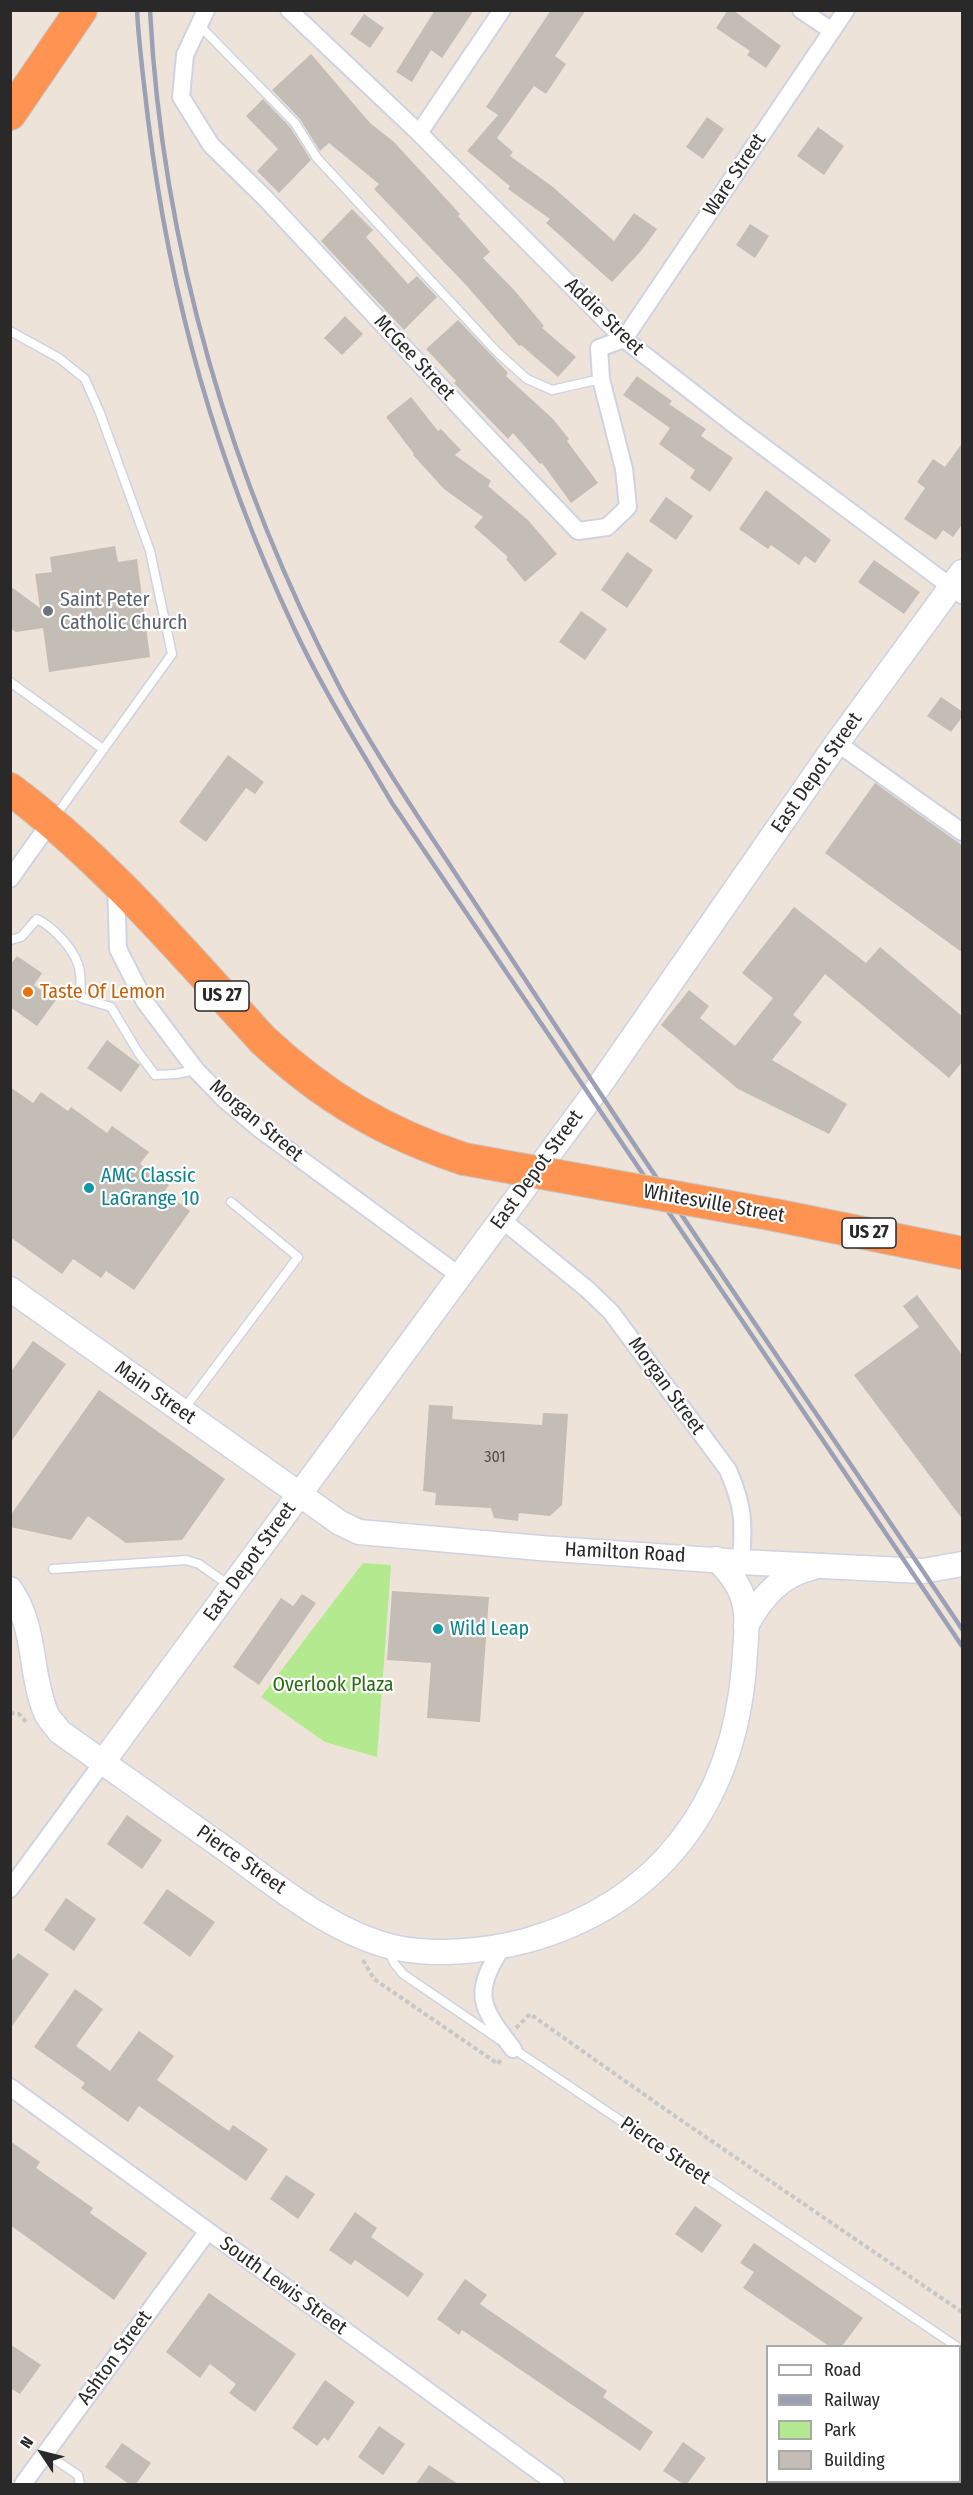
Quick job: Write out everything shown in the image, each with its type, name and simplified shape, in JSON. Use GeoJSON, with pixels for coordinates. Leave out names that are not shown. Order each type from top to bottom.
{"type":"FeatureCollection","features":[{"type":"Feature","properties":{"kind":"highway"},"geometry":{"type":"LineString","coordinates":[[10,114],[75,20]]}},
{"type":"Feature","properties":{"kind":"highway","name":"US 27"},"geometry":{"type":"LineString","coordinates":[[10,789],[52,820],[116,881]]}},
{"type":"Feature","properties":{"kind":"highway","name":"Whitesville Street"},"geometry":{"type":"LineString","coordinates":[[116,881],[263,1040],[305,1077],[370,1120],[432,1148],[464,1159],[775,1215],[963,1253]]}},
{"type":"Feature","properties":{"kind":"street","name":"Addie Street"},"geometry":{"type":"LineString","coordinates":[[289,10],[419,132],[624,339],[959,585]]}},
{"type":"Feature","properties":{"kind":"street"},"geometry":{"type":"LineString","coordinates":[[419,132],[502,10]]}},
{"type":"Feature","properties":{"kind":"street"},"geometry":{"type":"LineString","coordinates":[[801,10],[832,31]]}},
{"type":"Feature","properties":{"kind":"street","name":"Ware Street"},"geometry":{"type":"LineString","coordinates":[[624,339],[846,10]]}},
{"type":"Feature","properties":{"kind":"street","name":"McGee Street"},"geometry":{"type":"LineString","coordinates":[[203,18],[185,55],[181,97],[211,145],[266,199],[474,423],[578,531],[608,527],[627,507],[624,469],[601,379],[599,348],[624,339]]}},
{"type":"Feature","properties":{"kind":"street","name":"East Depot Street"},"geometry":{"type":"LineString","coordinates":[[103,1762],[597,1089],[837,743],[959,585]]}},
{"type":"Feature","properties":{"kind":"street"},"geometry":{"type":"LineString","coordinates":[[837,743],[963,832]]}},
{"type":"Feature","properties":{"kind":"street"},"geometry":{"type":"LineString","coordinates":[[10,879],[52,820]]}},
{"type":"Feature","properties":{"kind":"street","name":"Morgan Street"},"geometry":{"type":"LineString","coordinates":[[116,881],[118,950],[145,1002],[196,1070],[224,1099],[261,1130],[460,1275]]}},
{"type":"Feature","properties":{"kind":"street","name":"Morgan Street"},"geometry":{"type":"LineString","coordinates":[[501,1219],[587,1289],[611,1312],[728,1470],[739,1495],[744,1522],[741,1562]]}},
{"type":"Feature","properties":{"kind":"street","name":"Main Street"},"geometry":{"type":"LineString","coordinates":[[10,1289],[299,1495]]}},
{"type":"Feature","properties":{"kind":"street","name":"Hamilton Road"},"geometry":{"type":"LineString","coordinates":[[299,1495],[340,1523],[359,1532],[741,1562],[923,1571],[963,1564]]}},
{"type":"Feature","properties":{"kind":"street","name":"Pierce Street"},"geometry":{"type":"LineString","coordinates":[[10,1589],[19,1601],[31,1633],[46,1715],[60,1732],[318,1913],[387,1945],[419,1950],[458,1951],[502,1947],[545,1935],[602,1911],[642,1882],[659,1866],[692,1827],[720,1775],[732,1741],[743,1679],[746,1602],[733,1575],[716,1559]]}},
{"type":"Feature","properties":{"kind":"street"},"geometry":{"type":"LineString","coordinates":[[746,1626],[754,1610],[768,1592],[801,1570],[820,1565]]}},
{"type":"Feature","properties":{"kind":"street"},"geometry":{"type":"LineString","coordinates":[[10,1889],[103,1762]]}},
{"type":"Feature","properties":{"kind":"street"},"geometry":{"type":"LineString","coordinates":[[502,1947],[485,1976],[482,1996],[489,2017],[513,2049]]}},
{"type":"Feature","properties":{"kind":"street","name":"South Lewis Street"},"geometry":{"type":"LineString","coordinates":[[10,2087],[556,2484]]}},
{"type":"Feature","properties":{"kind":"street","name":"Ashton Street"},"geometry":{"type":"LineString","coordinates":[[22,2484],[208,2231]]}},
{"type":"Feature","properties":{"kind":"lane","name":"McGee Street"},"geometry":{"type":"LineString","coordinates":[[203,18],[296,123],[317,158],[497,352],[527,379],[552,390],[601,379]]}},
{"type":"Feature","properties":{"kind":"lane"},"geometry":{"type":"LineString","coordinates":[[10,331],[59,358],[85,379],[100,413],[150,551],[172,654],[52,820]]}},
{"type":"Feature","properties":{"kind":"lane"},"geometry":{"type":"LineString","coordinates":[[10,682],[103,749]]}},
{"type":"Feature","properties":{"kind":"lane"},"geometry":{"type":"LineString","coordinates":[[10,940],[21,937],[37,919],[47,924],[70,949],[79,966],[81,998],[111,1007],[155,1075],[196,1070]]}},
{"type":"Feature","properties":{"kind":"lane"},"geometry":{"type":"LineString","coordinates":[[182,1412],[298,1257],[231,1202]]}},
{"type":"Feature","properties":{"kind":"lane"},"geometry":{"type":"LineString","coordinates":[[53,1569],[186,1560],[199,1564],[232,1587]]}},
{"type":"Feature","properties":{"kind":"lane","name":"Pierce Street"},"geometry":{"type":"LineString","coordinates":[[387,1945],[394,1963],[403,1974],[953,2345]]}},
{"type":"Feature","properties":{"kind":"lane"},"geometry":{"type":"LineString","coordinates":[[45,2453],[78,2475],[80,2484]]}},
{"type":"Feature","properties":{"kind":"green space","name":"Overlook Plaza"},"geometry":{"type":"Polygon","coordinates":[[[363,1563],[391,1565],[377,1757],[325,1742],[261,1697],[363,1563]]]}},
{"type":"Feature","properties":{"kind":"building"},"geometry":{"type":"Polygon","coordinates":[[[435,10],[474,10],[442,58],[431,50],[412,82],[396,72],[435,10]]]}},
{"type":"Feature","properties":{"kind":"building"},"geometry":{"type":"Polygon","coordinates":[[[551,10],[586,10],[555,56],[566,64],[546,94],[534,86],[497,138],[513,152],[510,156],[553,187],[614,241],[634,213],[657,229],[641,251],[612,282],[546,223],[550,219],[508,189],[510,186],[467,151],[498,115],[486,107],[551,10]]]}},
{"type":"Feature","properties":{"kind":"building"},"geometry":{"type":"Polygon","coordinates":[[[728,10],[733,10],[781,46],[766,68],[747,55],[750,51],[716,28],[728,10]]]}},
{"type":"Feature","properties":{"kind":"building"},"geometry":{"type":"Polygon","coordinates":[[[364,14],[384,28],[370,48],[350,34],[364,14]]]}},
{"type":"Feature","properties":{"kind":"building"},"geometry":{"type":"Polygon","coordinates":[[[311,54],[370,123],[394,142],[460,214],[458,216],[490,252],[483,258],[515,291],[544,326],[542,328],[576,357],[558,377],[521,345],[519,346],[466,285],[374,189],[379,184],[329,143],[320,151],[300,119],[272,90],[311,54]]]}},
{"type":"Feature","properties":{"kind":"building"},"geometry":{"type":"Polygon","coordinates":[[[263,99],[290,127],[311,160],[279,193],[257,171],[278,149],[246,116],[263,99]]]}},
{"type":"Feature","properties":{"kind":"building"},"geometry":{"type":"Polygon","coordinates":[[[707,117],[724,129],[703,159],[686,147],[707,117]]]}},
{"type":"Feature","properties":{"kind":"building"},"geometry":{"type":"Polygon","coordinates":[[[818,127],[844,146],[824,175],[797,156],[818,127]]]}},
{"type":"Feature","properties":{"kind":"building"},"geometry":{"type":"Polygon","coordinates":[[[352,209],[373,230],[366,237],[408,284],[417,276],[437,297],[404,330],[321,241],[352,209]]]}},
{"type":"Feature","properties":{"kind":"building"},"geometry":{"type":"Polygon","coordinates":[[[750,224],[769,236],[755,258],[736,245],[750,224]]]}},
{"type":"Feature","properties":{"kind":"building"},"geometry":{"type":"Polygon","coordinates":[[[345,316],[363,334],[342,355],[324,338],[345,316]]]}},
{"type":"Feature","properties":{"kind":"building"},"geometry":{"type":"Polygon","coordinates":[[[458,320],[508,373],[506,376],[553,419],[598,483],[571,503],[542,463],[540,464],[513,433],[508,439],[454,383],[456,381],[426,349],[458,320]]]}},
{"type":"Feature","properties":{"kind":"building"},"geometry":{"type":"Polygon","coordinates":[[[637,376],[672,401],[669,404],[706,429],[701,436],[733,458],[710,492],[690,478],[695,470],[659,444],[670,428],[623,395],[637,376]]]}},
{"type":"Feature","properties":{"kind":"building"},"geometry":{"type":"Polygon","coordinates":[[[411,397],[438,431],[441,429],[461,450],[455,455],[491,481],[488,486],[528,520],[557,554],[525,582],[506,559],[508,557],[474,527],[483,517],[444,489],[413,455],[386,417],[411,397]]]}},
{"type":"Feature","properties":{"kind":"building"},"geometry":{"type":"Polygon","coordinates":[[[963,442],[963,523],[953,537],[943,530],[936,540],[904,519],[925,488],[917,482],[933,459],[945,467],[963,442]]]}},
{"type":"Feature","properties":{"kind":"building"},"geometry":{"type":"Polygon","coordinates":[[[766,490],[831,540],[815,563],[805,556],[799,565],[771,545],[768,549],[739,529],[766,490]]]}},
{"type":"Feature","properties":{"kind":"building"},"geometry":{"type":"Polygon","coordinates":[[[666,497],[693,516],[676,540],[649,521],[666,497]]]}},
{"type":"Feature","properties":{"kind":"building","name":"Saint Peter Catholic Church"},"geometry":{"type":"Polygon","coordinates":[[[115,546],[118,562],[137,559],[150,657],[49,672],[43,628],[16,632],[10,628],[10,586],[40,608],[35,574],[52,572],[50,557],[115,546]]]}},
{"type":"Feature","properties":{"kind":"building"},"geometry":{"type":"Polygon","coordinates":[[[627,552],[653,570],[627,608],[601,590],[627,552]]]}},
{"type":"Feature","properties":{"kind":"building"},"geometry":{"type":"Polygon","coordinates":[[[874,560],[920,592],[904,614],[858,582],[874,560]]]}},
{"type":"Feature","properties":{"kind":"building"},"geometry":{"type":"Polygon","coordinates":[[[581,611],[607,629],[585,660],[559,642],[581,611]]]}},
{"type":"Feature","properties":{"kind":"building"},"geometry":{"type":"Polygon","coordinates":[[[941,697],[963,712],[963,716],[951,732],[927,716],[941,697]]]}},
{"type":"Feature","properties":{"kind":"building"},"geometry":{"type":"Polygon","coordinates":[[[228,755],[264,782],[255,794],[246,788],[206,842],[179,822],[228,755]]]}},
{"type":"Feature","properties":{"kind":"building"},"geometry":{"type":"Polygon","coordinates":[[[875,783],[963,846],[963,953],[825,853],[875,783]]]}},
{"type":"Feature","properties":{"kind":"building"},"geometry":{"type":"Polygon","coordinates":[[[794,907],[866,963],[880,947],[963,1017],[963,1061],[949,1078],[825,974],[793,1015],[802,1022],[772,1060],[847,1104],[829,1134],[738,1089],[661,1025],[689,990],[709,1006],[700,1018],[735,1046],[773,998],[742,973],[794,907]]]}},
{"type":"Feature","properties":{"kind":"building","name":"Taste Of Lemon"},"geometry":{"type":"Polygon","coordinates":[[[17,956],[42,973],[34,985],[56,1000],[37,1026],[10,1007],[10,965],[17,956]]]}},
{"type":"Feature","properties":{"kind":"building"},"geometry":{"type":"Polygon","coordinates":[[[107,1040],[140,1065],[121,1092],[87,1068],[107,1040]]]}},
{"type":"Feature","properties":{"kind":"building","name":"AMC Classic LaGrange 10"},"geometry":{"type":"Polygon","coordinates":[[[10,1087],[33,1103],[41,1092],[68,1111],[71,1107],[107,1133],[112,1126],[149,1152],[140,1164],[169,1185],[164,1192],[190,1211],[134,1290],[106,1271],[101,1278],[73,1259],[62,1274],[10,1237],[10,1087]]]}},
{"type":"Feature","properties":{"kind":"building"},"geometry":{"type":"Polygon","coordinates":[[[917,1295],[963,1356],[963,1520],[854,1375],[919,1327],[903,1306],[917,1295]]]}},
{"type":"Feature","properties":{"kind":"building"},"geometry":{"type":"Polygon","coordinates":[[[33,1341],[66,1364],[10,1443],[10,1373],[33,1341]]]}},
{"type":"Feature","properties":{"kind":"building"},"geometry":{"type":"Polygon","coordinates":[[[99,1390],[225,1479],[182,1540],[126,1543],[88,1516],[71,1540],[10,1527],[10,1516],[99,1390]]]}},
{"type":"Feature","properties":{"kind":"building"},"geometry":{"type":"Polygon","coordinates":[[[429,1405],[453,1406],[452,1419],[542,1425],[543,1413],[568,1414],[562,1505],[550,1516],[519,1513],[518,1521],[494,1518],[491,1508],[435,1505],[436,1493],[423,1491],[429,1405]]]}},
{"type":"Feature","properties":{"kind":"building","name":"Wild Leap"},"geometry":{"type":"Polygon","coordinates":[[[392,1591],[489,1597],[480,1722],[427,1718],[431,1663],[387,1660],[392,1591]]]}},
{"type":"Feature","properties":{"kind":"building"},"geometry":{"type":"Polygon","coordinates":[[[302,1594],[316,1603],[259,1685],[233,1667],[281,1598],[293,1606],[302,1594]]]}},
{"type":"Feature","properties":{"kind":"building"},"geometry":{"type":"Polygon","coordinates":[[[127,1815],[162,1840],[142,1869],[107,1844],[127,1815]]]}},
{"type":"Feature","properties":{"kind":"building"},"geometry":{"type":"Polygon","coordinates":[[[167,1889],[215,1922],[190,1957],[143,1923],[167,1889]]]}},
{"type":"Feature","properties":{"kind":"building"},"geometry":{"type":"Polygon","coordinates":[[[66,1898],[96,1919],[74,1951],[44,1930],[66,1898]]]}},
{"type":"Feature","properties":{"kind":"building"},"geometry":{"type":"Polygon","coordinates":[[[18,1953],[49,1974],[10,2029],[10,1963],[18,1953]]]}},
{"type":"Feature","properties":{"kind":"building"},"geometry":{"type":"Polygon","coordinates":[[[75,1989],[103,2009],[76,2046],[110,2071],[139,2031],[174,2056],[157,2080],[229,2131],[233,2125],[268,2149],[246,2181],[139,2106],[128,2122],[81,2088],[85,2083],[34,2047],[75,1989]]]}},
{"type":"Feature","properties":{"kind":"building"},"geometry":{"type":"Polygon","coordinates":[[[10,2141],[40,2162],[36,2168],[93,2208],[90,2213],[147,2253],[114,2300],[10,2225],[10,2141]]]}},
{"type":"Feature","properties":{"kind":"building"},"geometry":{"type":"Polygon","coordinates":[[[286,2175],[315,2194],[298,2219],[270,2199],[286,2175]]]}},
{"type":"Feature","properties":{"kind":"building"},"geometry":{"type":"Polygon","coordinates":[[[695,2206],[722,2225],[702,2253],[675,2234],[695,2206]]]}},
{"type":"Feature","properties":{"kind":"building"},"geometry":{"type":"Polygon","coordinates":[[[355,2212],[377,2228],[371,2237],[424,2274],[408,2297],[355,2260],[351,2265],[329,2250],[355,2212]]]}},
{"type":"Feature","properties":{"kind":"building"},"geometry":{"type":"Polygon","coordinates":[[[754,2243],[863,2318],[843,2345],[828,2345],[743,2288],[754,2272],[740,2263],[754,2243]]]}},
{"type":"Feature","properties":{"kind":"building"},"geometry":{"type":"Polygon","coordinates":[[[465,2279],[487,2295],[480,2304],[607,2391],[603,2397],[653,2432],[640,2451],[462,2330],[459,2335],[437,2319],[465,2279]]]}},
{"type":"Feature","properties":{"kind":"building"},"geometry":{"type":"Polygon","coordinates":[[[209,2293],[296,2354],[255,2412],[229,2393],[236,2384],[210,2364],[200,2378],[166,2352],[209,2293]]]}},
{"type":"Feature","properties":{"kind":"building"},"geometry":{"type":"Polygon","coordinates":[[[10,2344],[41,2365],[20,2394],[10,2388],[10,2344]]]}},
{"type":"Feature","properties":{"kind":"building"},"geometry":{"type":"Polygon","coordinates":[[[325,2380],[355,2402],[328,2441],[324,2437],[317,2446],[292,2428],[325,2380]]]}},
{"type":"Feature","properties":{"kind":"building"},"geometry":{"type":"Polygon","coordinates":[[[379,2426],[405,2444],[383,2475],[358,2457],[379,2426]]]}},
{"type":"Feature","properties":{"kind":"building"},"geometry":{"type":"Polygon","coordinates":[[[683,2442],[706,2458],[687,2484],[683,2484],[663,2471],[683,2442]]]}},
{"type":"Feature","properties":{"kind":"building"},"geometry":{"type":"Polygon","coordinates":[[[122,2443],[151,2463],[136,2484],[129,2484],[105,2467],[122,2443]]]}},
{"type":"Feature","properties":{"kind":"building"},"geometry":{"type":"Polygon","coordinates":[[[429,2465],[458,2484],[416,2484],[429,2465]]]}},
{"type":"Feature","properties":{"kind":"railway"},"geometry":{"type":"LineString","coordinates":[[137,10],[157,185],[183,314],[219,440],[241,503],[304,649],[340,716],[392,803],[962,1646]]}},
{"type":"Feature","properties":{"kind":"railway"},"geometry":{"type":"LineString","coordinates":[[150,10],[157,98],[169,187],[187,274],[209,360],[235,446],[266,529],[302,611],[341,690],[400,789],[614,1114],[962,1629]]}},
{"type":"Feature","properties":{"kind":"place","name":"Saint Peter Catholic Church"},"geometry":{"type":"Point","coordinates":[48,611]}},
{"type":"Feature","properties":{"kind":"place","name":"Taste Of Lemon"},"geometry":{"type":"Point","coordinates":[28,992]}},
{"type":"Feature","properties":{"kind":"place","name":"AMC Classic LaGrange 10"},"geometry":{"type":"Point","coordinates":[89,1188]}},
{"type":"Feature","properties":{"kind":"place","name":"Wild Leap"},"geometry":{"type":"Point","coordinates":[438,1629]}}]}
